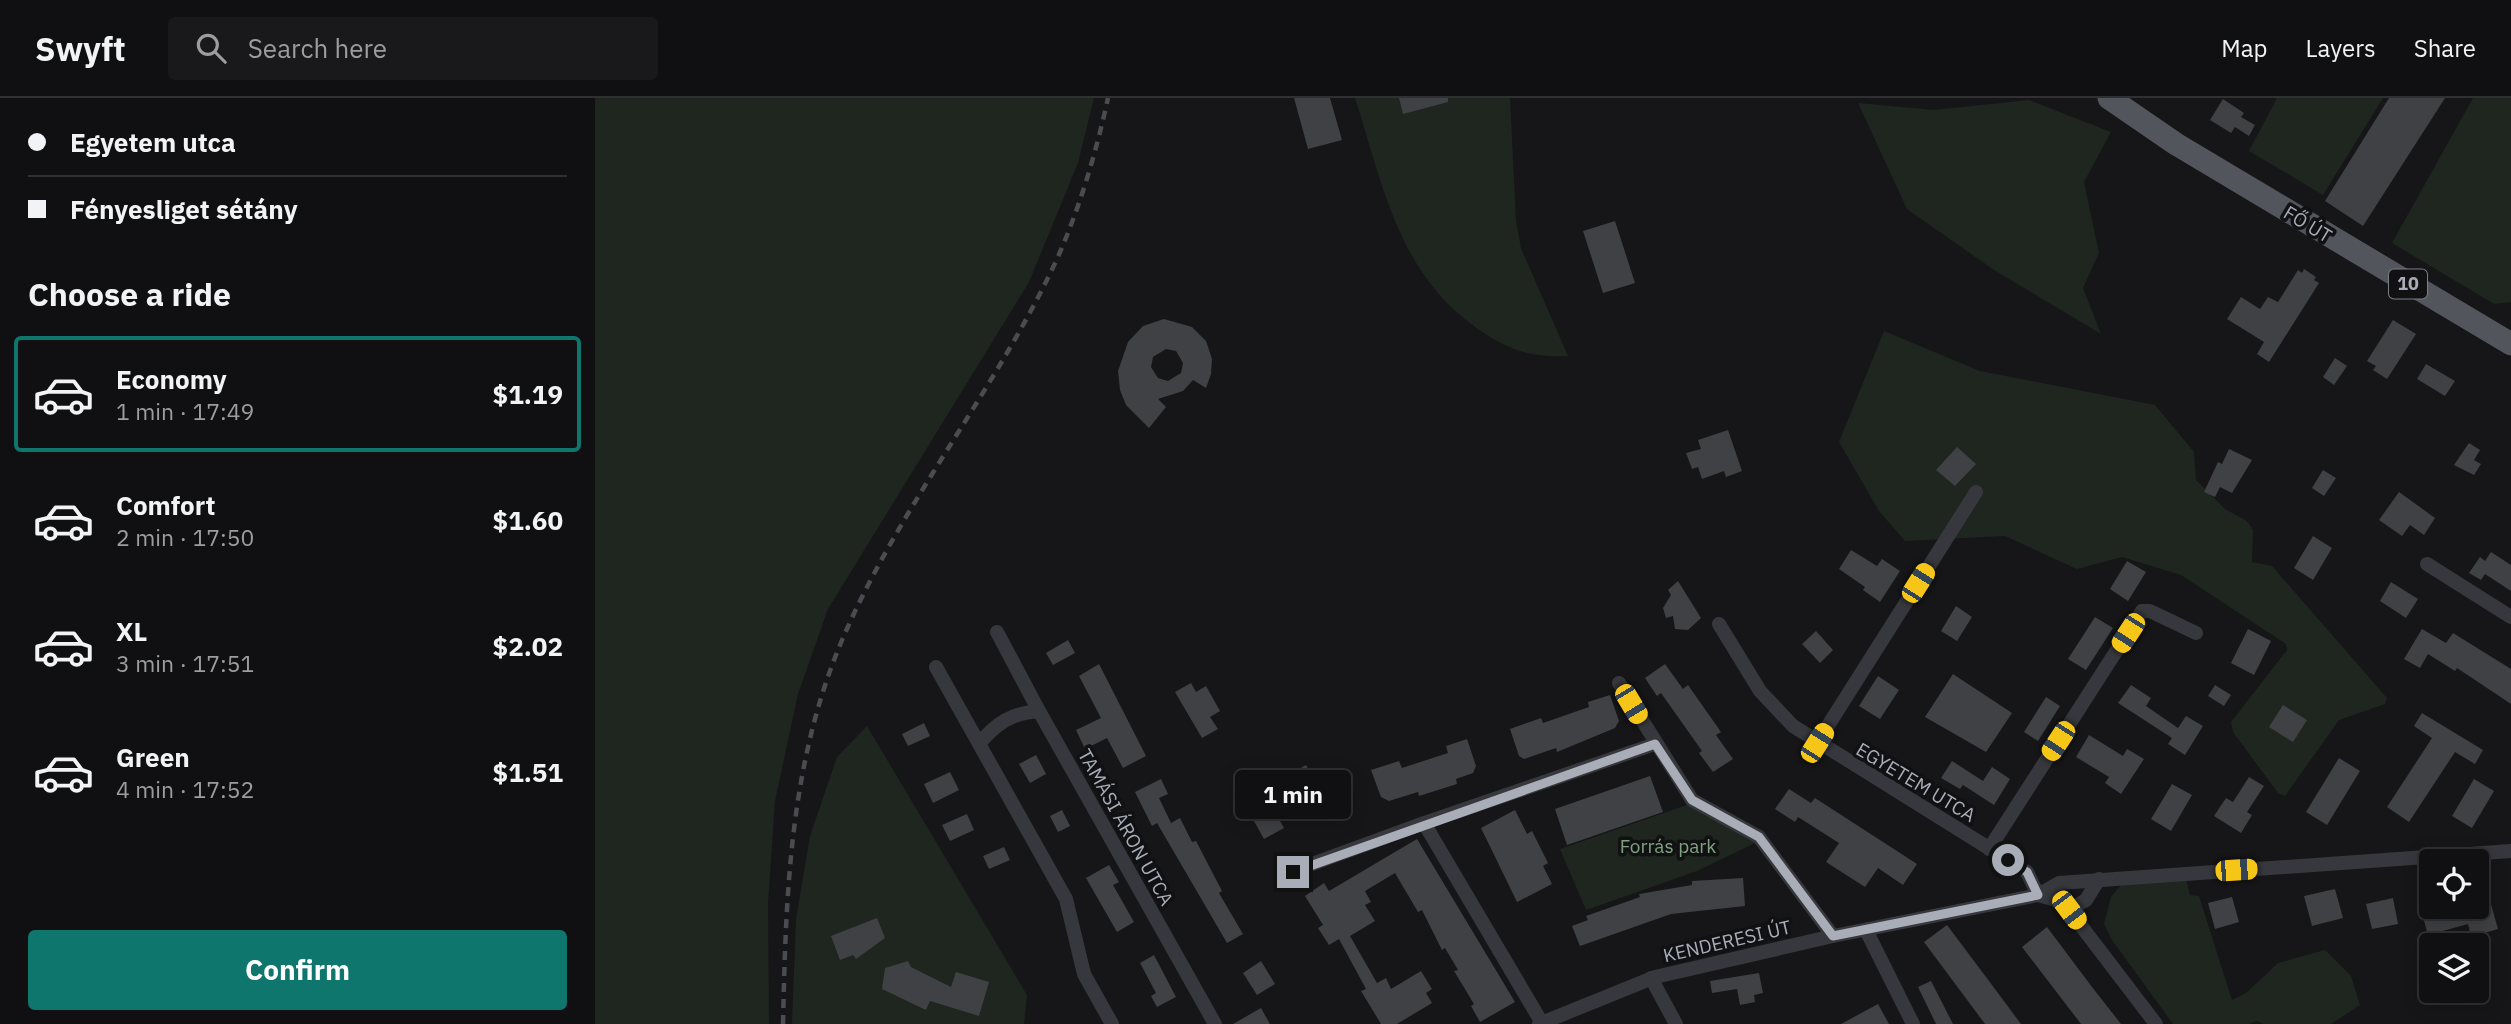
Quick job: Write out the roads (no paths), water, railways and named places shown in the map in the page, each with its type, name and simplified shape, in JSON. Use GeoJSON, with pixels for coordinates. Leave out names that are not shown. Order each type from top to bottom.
{"type":"FeatureCollection","features":[{"type":"Feature","properties":{"kind":"main road","name":"FŐ ÚT"},"geometry":{"type":"LineString","coordinates":[[2109,98],[2176,144],[2511,344]]}},
{"type":"Feature","properties":{"kind":"street"},"geometry":{"type":"LineString","coordinates":[[1817,743],[1976,492]]}},
{"type":"Feature","properties":{"kind":"street"},"geometry":{"type":"LineString","coordinates":[[2427,564],[2511,617]]}},
{"type":"Feature","properties":{"kind":"street"},"geometry":{"type":"LineString","coordinates":[[1989,849],[2142,611],[2150,611],[2196,633]]}},
{"type":"Feature","properties":{"kind":"street","name":"EGYETEM UTCA"},"geometry":{"type":"LineString","coordinates":[[1719,624],[1760,691],[1793,726],[2027,872],[2038,895],[2056,900],[2069,910],[2156,1024]]}},
{"type":"Feature","properties":{"kind":"street","name":"TAMÁSI ÁRON UTCA"},"geometry":{"type":"LineString","coordinates":[[997,632],[1215,1024]]}},
{"type":"Feature","properties":{"kind":"street"},"geometry":{"type":"LineString","coordinates":[[936,667],[1066,899],[1084,974],[1112,1024]]}},
{"type":"Feature","properties":{"kind":"street"},"geometry":{"type":"LineString","coordinates":[[1619,683],[1692,800],[1759,837],[1833,936]]}},
{"type":"Feature","properties":{"kind":"street"},"geometry":{"type":"LineString","coordinates":[[979,744],[997,724],[1014,715],[1039,711]]}},
{"type":"Feature","properties":{"kind":"street"},"geometry":{"type":"LineString","coordinates":[[1293,872],[1424,823],[1655,744]]}},
{"type":"Feature","properties":{"kind":"street"},"geometry":{"type":"LineString","coordinates":[[1424,823],[1541,1023]]}},
{"type":"Feature","properties":{"kind":"street","name":"KENDERESI ÚT"},"geometry":{"type":"LineString","coordinates":[[1541,1023],[1651,978],[1833,936],[2038,895],[2059,883],[2511,851]]}},
{"type":"Feature","properties":{"kind":"street"},"geometry":{"type":"LineString","coordinates":[[2069,910],[2086,900],[2099,879]]}},
{"type":"Feature","properties":{"kind":"street"},"geometry":{"type":"LineString","coordinates":[[1866,930],[1913,1024]]}},
{"type":"Feature","properties":{"kind":"street"},"geometry":{"type":"LineString","coordinates":[[1651,978],[1676,1024]]}},
{"type":"Feature","properties":{"kind":"railway"},"geometry":{"type":"LineString","coordinates":[[783,1024],[786,923],[795,824],[802,775],[827,679],[869,583],[922,490],[1007,353],[1057,259],[1087,180],[1108,98]]}},
{"type":"Feature","properties":{"kind":"park label","name":"Forrás park"},"geometry":{"type":"Point","coordinates":[1668,846]}}]}
